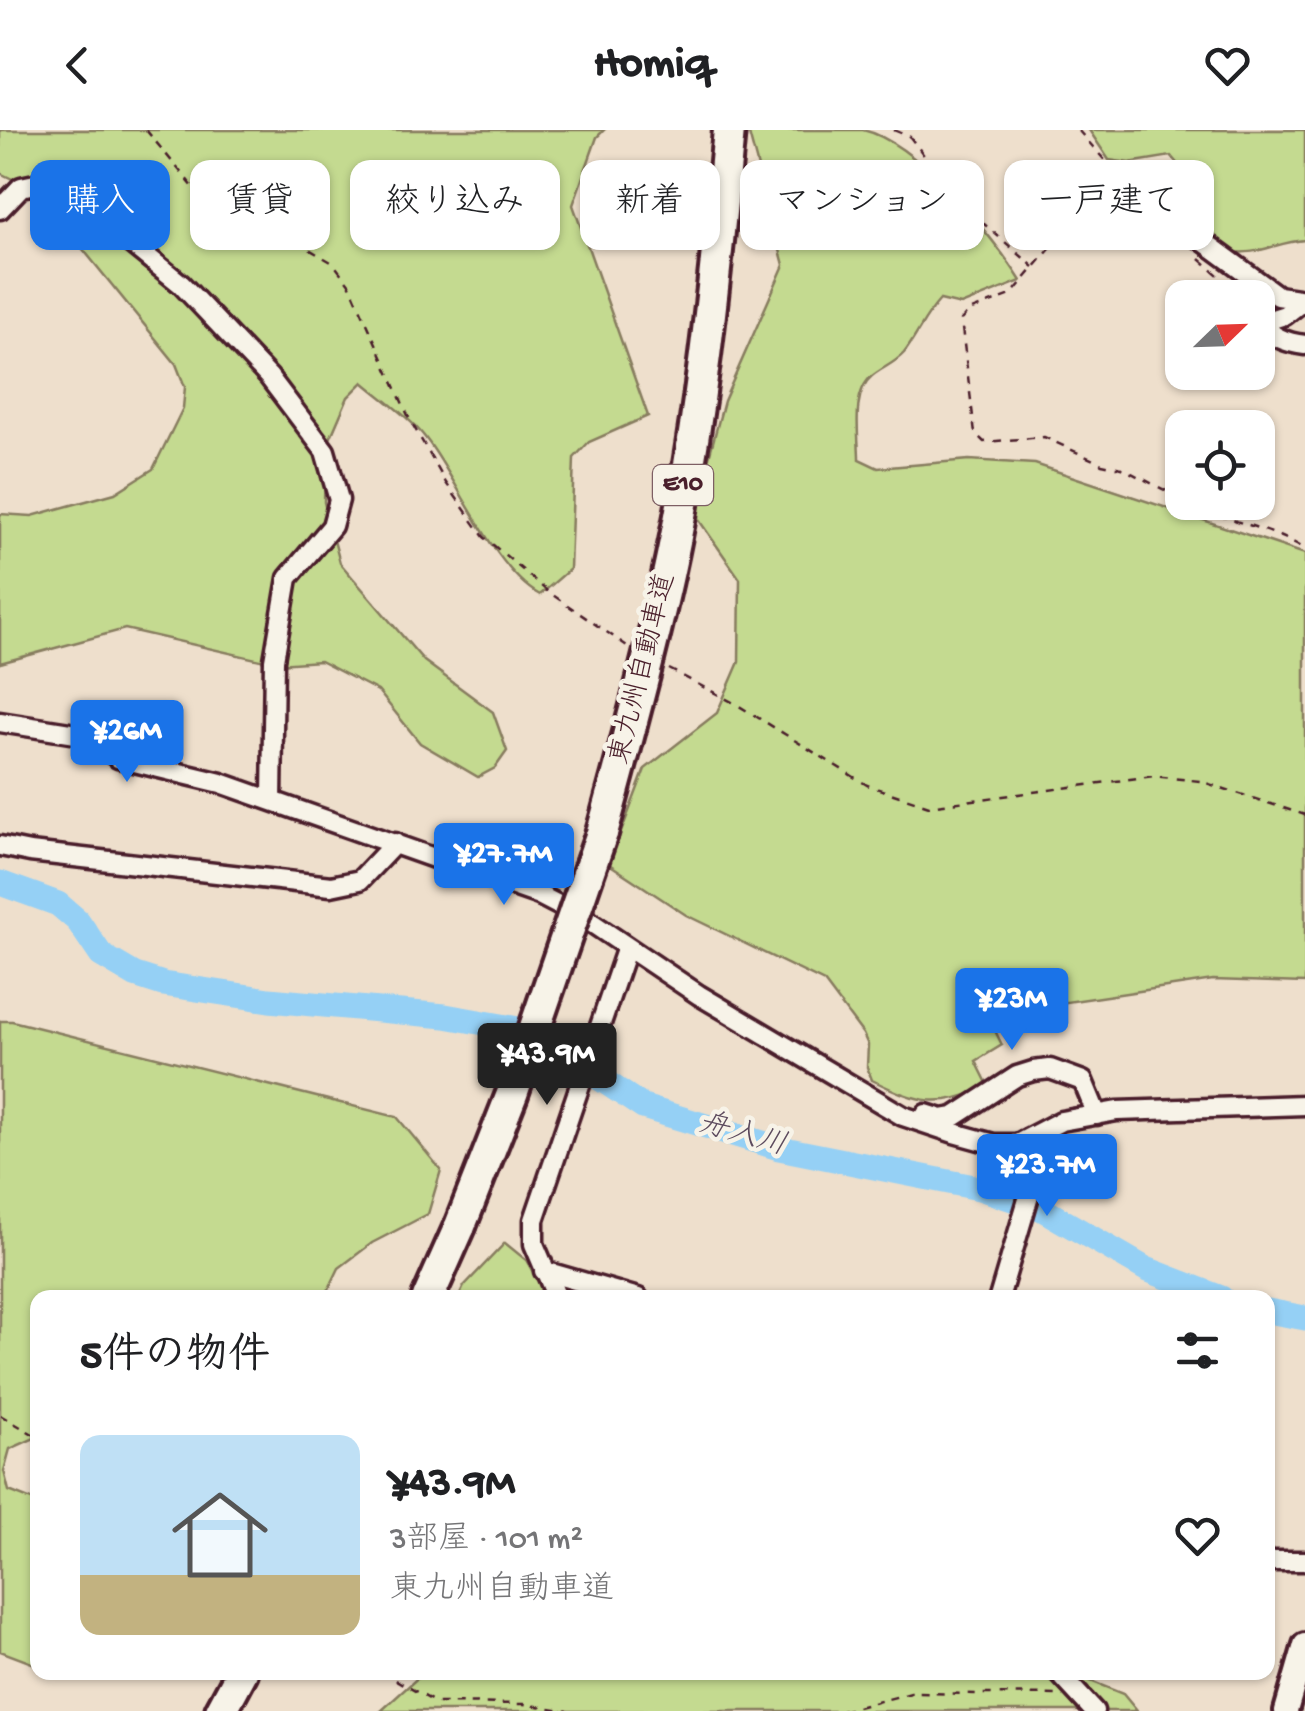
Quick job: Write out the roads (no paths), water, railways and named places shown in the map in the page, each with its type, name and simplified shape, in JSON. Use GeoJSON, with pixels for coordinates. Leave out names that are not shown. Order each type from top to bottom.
{"type":"FeatureCollection","features":[{"type":"Feature","properties":{"kind":"highway","name":"東九州自動車道"},"geometry":{"type":"LineString","coordinates":[[432,1290],[512,1094],[602,834],[638,704],[668,572],[699,390],[729,130]]}},
{"type":"Feature","properties":{"kind":"highway"},"geometry":{"type":"LineString","coordinates":[[221,1711],[238,1680]]}},
{"type":"Feature","properties":{"kind":"street"},"geometry":{"type":"LineString","coordinates":[[0,210],[21,187],[35,184],[97,216],[181,284],[269,377],[324,451],[339,500],[332,526],[288,578],[274,660],[272,800]]}},
{"type":"Feature","properties":{"kind":"street"},"geometry":{"type":"LineString","coordinates":[[1214,250],[1278,296],[1304,301]]}},
{"type":"Feature","properties":{"kind":"street"},"geometry":{"type":"LineString","coordinates":[[1304,301],[1285,315],[1263,322],[1267,331],[1291,344],[1305,344]]}},
{"type":"Feature","properties":{"kind":"street"},"geometry":{"type":"LineString","coordinates":[[0,722],[90,736],[118,758],[221,783],[539,896],[589,921],[699,995],[904,1116],[994,1144],[1017,1144],[1061,1122],[1118,1111],[1305,1105]]}},
{"type":"Feature","properties":{"kind":"street"},"geometry":{"type":"LineString","coordinates":[[0,846],[332,886],[360,880],[395,843]]}},
{"type":"Feature","properties":{"kind":"street"},"geometry":{"type":"LineString","coordinates":[[553,1290],[534,1244],[534,1220],[628,947]]}},
{"type":"Feature","properties":{"kind":"street"},"geometry":{"type":"LineString","coordinates":[[904,1116],[909,1111],[954,1117],[1018,1076],[1050,1069],[1082,1081],[1096,1115]]}},
{"type":"Feature","properties":{"kind":"street"},"geometry":{"type":"LineString","coordinates":[[1001,1290],[1048,1128]]}},
{"type":"Feature","properties":{"kind":"street"},"geometry":{"type":"LineString","coordinates":[[544,1272],[609,1290]]}},
{"type":"Feature","properties":{"kind":"street"},"geometry":{"type":"LineString","coordinates":[[1275,1562],[1305,1561]]}},
{"type":"Feature","properties":{"kind":"street"},"geometry":{"type":"LineString","coordinates":[[1286,1711],[1305,1645]]}},
{"type":"Feature","properties":{"kind":"street"},"geometry":{"type":"LineString","coordinates":[[1066,1680],[1088,1704]]}},
{"type":"Feature","properties":{"kind":"waterway","name":"舟入川"},"geometry":{"type":"LineString","coordinates":[[0,883],[58,904],[78,921],[101,955],[135,975],[163,984],[269,1000],[445,1016],[535,1032],[576,1051],[598,1077],[643,1107],[779,1148],[979,1188],[1042,1209],[1146,1269],[1200,1290]]}},
{"type":"Feature","properties":{"kind":"waterway","name":"舟入川"},"geometry":{"type":"LineString","coordinates":[[1275,1312],[1305,1318]]}}]}
